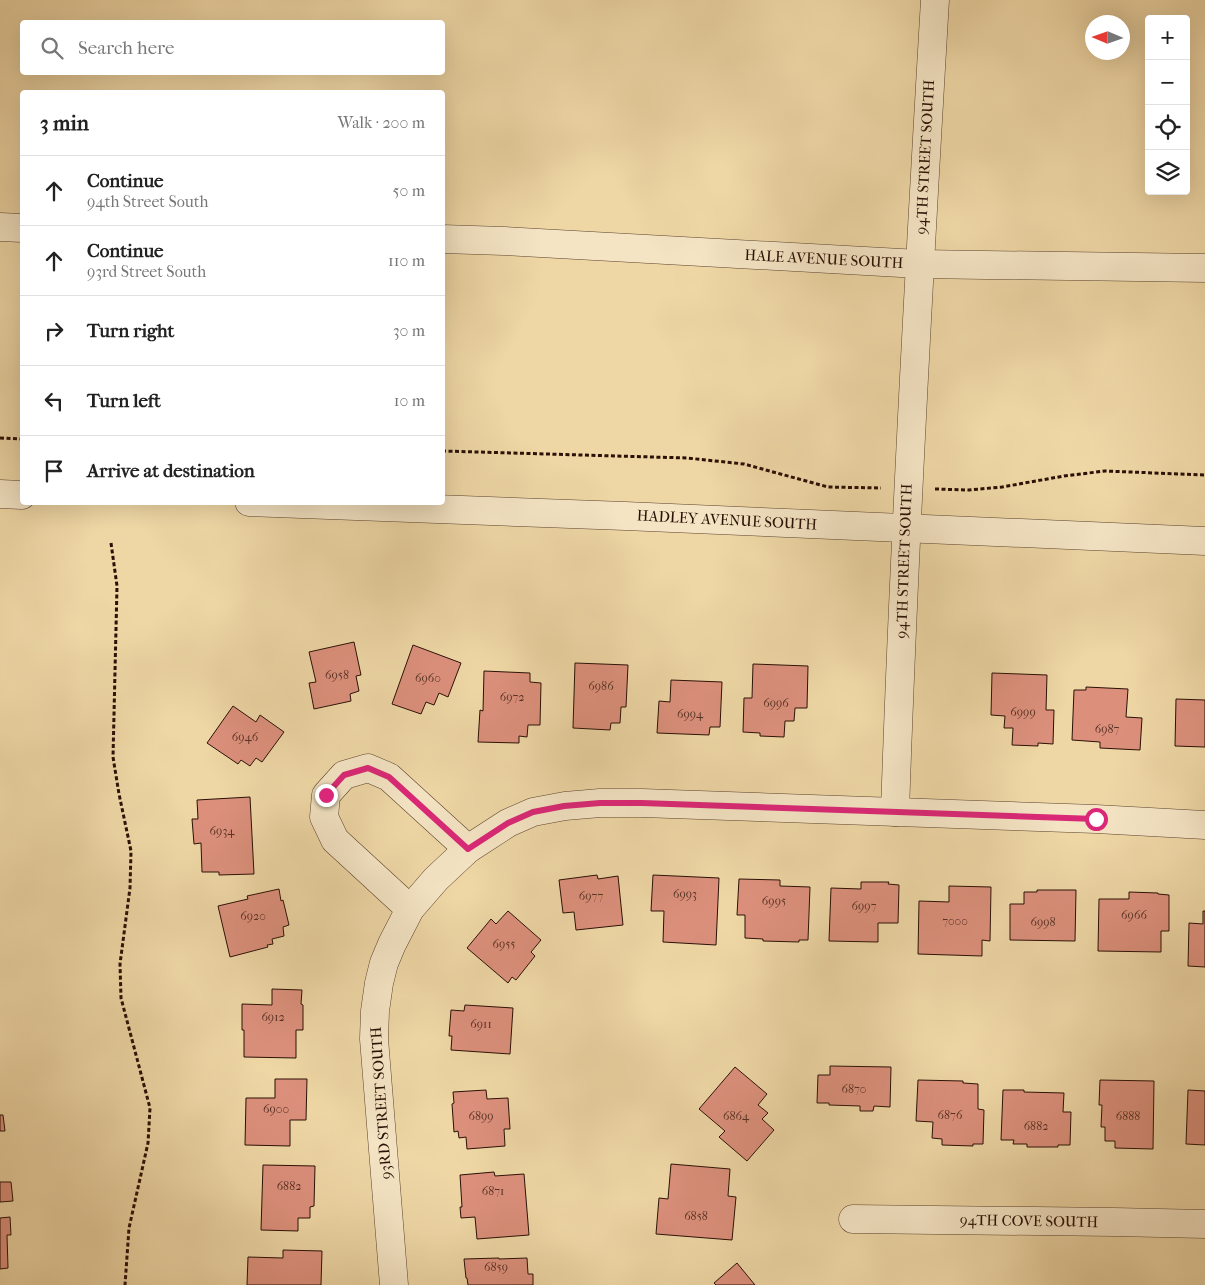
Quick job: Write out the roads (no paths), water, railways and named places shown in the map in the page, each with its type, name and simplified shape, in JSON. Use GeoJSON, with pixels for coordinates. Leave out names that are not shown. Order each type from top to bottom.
{"type":"FeatureCollection","features":[{"type":"Feature","properties":{"kind":"street","name":"94TH STREET SOUTH"},"geometry":{"type":"LineString","coordinates":[[894,812],[907,489],[935,0]]}},
{"type":"Feature","properties":{"kind":"street"},"geometry":{"type":"LineString","coordinates":[[0,227],[20,228]]}},
{"type":"Feature","properties":{"kind":"street","name":"HALE AVENUE SOUTH"},"geometry":{"type":"LineString","coordinates":[[445,239],[919,264],[1205,268]]}},
{"type":"Feature","properties":{"kind":"street"},"geometry":{"type":"LineString","coordinates":[[0,494],[20,495]]}},
{"type":"Feature","properties":{"kind":"street","name":"HADLEY AVENUE SOUTH"},"geometry":{"type":"LineString","coordinates":[[330,505],[1205,541]]}},
{"type":"Feature","properties":{"kind":"street"},"geometry":{"type":"LineString","coordinates":[[410,909],[334,840],[324,817],[326,795],[344,775],[368,768],[389,777],[468,849]]}},
{"type":"Feature","properties":{"kind":"street","name":"93RD STREET SOUTH"},"geometry":{"type":"LineString","coordinates":[[394,1285],[374,1039],[375,1011],[379,983],[392,944],[410,909],[436,879],[468,849],[508,823],[533,812],[564,806],[600,803],[642,803],[894,812]]}},
{"type":"Feature","properties":{"kind":"street"},"geometry":{"type":"LineString","coordinates":[[894,812],[1205,825]]}},
{"type":"Feature","properties":{"kind":"street","name":"94TH COVE SOUTH"},"geometry":{"type":"LineString","coordinates":[[852,1219],[1205,1224]]}}]}
